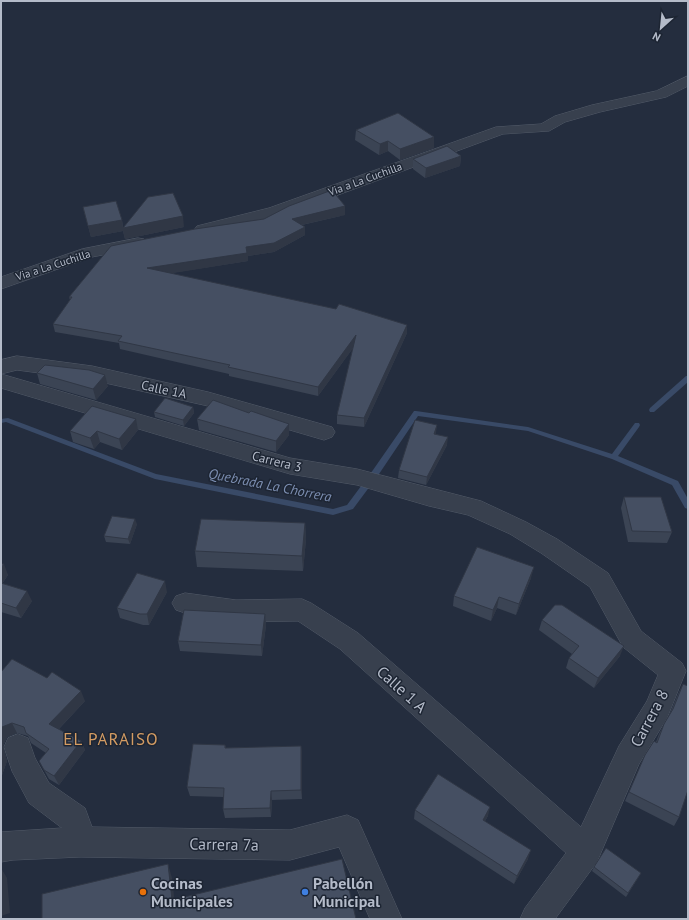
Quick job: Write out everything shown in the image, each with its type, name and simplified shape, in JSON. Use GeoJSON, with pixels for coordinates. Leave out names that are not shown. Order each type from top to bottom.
{"type":"FeatureCollection","features":[{"type":"Feature","properties":{"kind":"street","name":"Via a La Cuchilla"},"geometry":{"type":"LineString","coordinates":[[187,234],[275,212],[501,130],[544,128],[560,119],[597,108],[661,94],[688,80]]}},
{"type":"Feature","properties":{"kind":"street","name":"Via a La Cuchilla"},"geometry":{"type":"LineString","coordinates":[[1,283],[88,253],[151,240]]}},
{"type":"Feature","properties":{"kind":"street","name":"Calle 1A"},"geometry":{"type":"LineString","coordinates":[[1,367],[17,363],[92,373],[208,399],[324,432]]}},
{"type":"Feature","properties":{"kind":"street","name":"Carrera 3"},"geometry":{"type":"LineString","coordinates":[[1,381],[290,466],[357,477],[429,497],[473,507],[518,528],[549,546]]}},
{"type":"Feature","properties":{"kind":"street","name":"Carrera 8"},"geometry":{"type":"LineString","coordinates":[[536,919],[586,851],[629,755],[681,673],[632,639],[599,580],[549,546]]}},
{"type":"Feature","properties":{"kind":"street","name":"Calle 1 A"},"geometry":{"type":"LineString","coordinates":[[185,603],[236,611],[302,610],[349,641],[586,851]]}},
{"type":"Feature","properties":{"kind":"street"},"geometry":{"type":"LineString","coordinates":[[18,748],[22,762],[38,793],[75,818],[80,842]]}},
{"type":"Feature","properties":{"kind":"street","name":"Carrera 7a"},"geometry":{"type":"LineString","coordinates":[[1,847],[13,845],[80,842],[290,845],[347,830],[386,919]]}},
{"type":"Feature","properties":{"kind":"building"},"geometry":{"type":"Polygon","coordinates":[[[398,113],[434,137],[400,149],[388,141],[380,144],[356,130],[398,113]]]}},
{"type":"Feature","properties":{"kind":"building"},"geometry":{"type":"Polygon","coordinates":[[[447,146],[461,156],[426,168],[413,159],[447,146]]]}},
{"type":"Feature","properties":{"kind":"building"},"geometry":{"type":"Polygon","coordinates":[[[332,190],[345,206],[292,219],[305,227],[274,243],[246,247],[247,253],[147,268],[336,309],[339,304],[407,325],[364,418],[337,415],[356,335],[318,387],[228,367],[230,365],[118,341],[122,336],[53,324],[72,297],[69,297],[111,246],[195,229],[264,219],[289,206],[332,190]]]}},
{"type":"Feature","properties":{"kind":"building"},"geometry":{"type":"Polygon","coordinates":[[[173,193],[183,216],[123,228],[148,197],[173,193]]]}},
{"type":"Feature","properties":{"kind":"building"},"geometry":{"type":"Polygon","coordinates":[[[116,201],[122,220],[88,226],[83,207],[116,201]]]}},
{"type":"Feature","properties":{"kind":"building"},"geometry":{"type":"Polygon","coordinates":[[[45,365],[89,370],[105,375],[93,389],[37,373],[45,365]]]}},
{"type":"Feature","properties":{"kind":"building"},"geometry":{"type":"Polygon","coordinates":[[[165,398],[193,407],[183,420],[154,412],[165,398]]]}},
{"type":"Feature","properties":{"kind":"building"},"geometry":{"type":"Polygon","coordinates":[[[213,400],[249,413],[251,411],[289,424],[276,441],[197,419],[213,400]]]}},
{"type":"Feature","properties":{"kind":"building"},"geometry":{"type":"Polygon","coordinates":[[[92,406],[136,419],[119,439],[97,431],[90,438],[70,431],[92,406]]]}},
{"type":"Feature","properties":{"kind":"building"},"geometry":{"type":"Polygon","coordinates":[[[415,420],[437,425],[434,434],[448,437],[427,477],[399,470],[415,420]]]}},
{"type":"Feature","properties":{"kind":"building"},"geometry":{"type":"Polygon","coordinates":[[[624,497],[661,497],[672,532],[632,531],[624,497]]]}},
{"type":"Feature","properties":{"kind":"building"},"geometry":{"type":"Polygon","coordinates":[[[112,516],[135,519],[128,539],[104,536],[112,516]]]}},
{"type":"Feature","properties":{"kind":"building"},"geometry":{"type":"Polygon","coordinates":[[[201,519],[305,523],[302,556],[195,551],[201,519]]]}},
{"type":"Feature","properties":{"kind":"building"},"geometry":{"type":"Polygon","coordinates":[[[477,547],[534,567],[519,604],[499,597],[493,610],[454,596],[477,547]]]}},
{"type":"Feature","properties":{"kind":"building"},"geometry":{"type":"Polygon","coordinates":[[[137,573],[165,581],[147,614],[140,614],[117,608],[137,573]]]}},
{"type":"Feature","properties":{"kind":"building"},"geometry":{"type":"Polygon","coordinates":[[[1,583],[27,591],[16,608],[1,603],[1,583]]]}},
{"type":"Feature","properties":{"kind":"building"},"geometry":{"type":"Polygon","coordinates":[[[555,605],[562,605],[624,646],[598,678],[569,658],[579,646],[542,620],[555,605]]]}},
{"type":"Feature","properties":{"kind":"building"},"geometry":{"type":"Polygon","coordinates":[[[184,610],[265,614],[261,645],[178,641],[184,610]]]}},
{"type":"Feature","properties":{"kind":"building"},"geometry":{"type":"Polygon","coordinates":[[[12,659],[47,678],[52,672],[81,691],[49,724],[81,741],[54,776],[44,770],[39,761],[49,749],[26,733],[24,727],[12,723],[2,727],[1,729],[1,672],[12,659]]]}},
{"type":"Feature","properties":{"kind":"building"},"geometry":{"type":"Polygon","coordinates":[[[683,684],[688,686],[688,790],[679,817],[629,792],[645,755],[654,741],[657,743],[664,724],[673,709],[683,684]]]}},
{"type":"Feature","properties":{"kind":"building"},"geometry":{"type":"Polygon","coordinates":[[[193,744],[225,745],[225,748],[301,746],[301,790],[271,791],[270,808],[223,809],[224,788],[187,787],[193,744]]]}},
{"type":"Feature","properties":{"kind":"building"},"geometry":{"type":"Polygon","coordinates":[[[438,774],[490,807],[483,820],[531,850],[517,876],[415,810],[438,774]]]}},
{"type":"Feature","properties":{"kind":"building"},"geometry":{"type":"Polygon","coordinates":[[[606,848],[641,873],[628,893],[594,867],[606,848]]]}},
{"type":"Feature","properties":{"kind":"building"},"geometry":{"type":"Polygon","coordinates":[[[342,859],[356,919],[42,919],[42,894],[168,864],[172,900],[342,859]]]}},
{"type":"Feature","properties":{"kind":"waterway"},"geometry":{"type":"LineString","coordinates":[[652,410],[688,378]]}},
{"type":"Feature","properties":{"kind":"waterway","name":"Quebrada La Chorrera"},"geometry":{"type":"LineString","coordinates":[[1,421],[6,420],[155,476],[333,512],[350,507],[416,413],[528,429],[614,457]]}},
{"type":"Feature","properties":{"kind":"waterway"},"geometry":{"type":"LineString","coordinates":[[614,457],[637,425]]}},
{"type":"Feature","properties":{"kind":"waterway","name":"Quebrada La Chorrera"},"geometry":{"type":"LineString","coordinates":[[614,457],[675,483],[688,506]]}},
{"type":"Feature","properties":{"kind":"place","name":"Cocinas Municipales"},"geometry":{"type":"Point","coordinates":[143,892]}},
{"type":"Feature","properties":{"kind":"place","name":"Pabellón Municipal"},"geometry":{"type":"Point","coordinates":[305,892]}},
{"type":"Feature","properties":{"kind":"district","name":"EL PARAISO"},"geometry":{"type":"Point","coordinates":[111,739]}}]}
